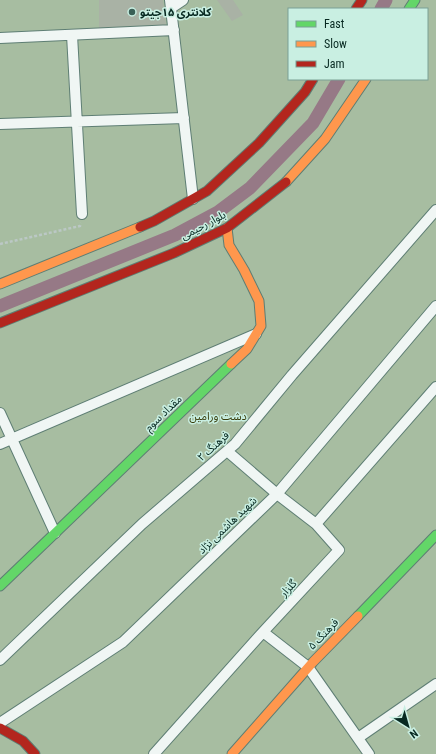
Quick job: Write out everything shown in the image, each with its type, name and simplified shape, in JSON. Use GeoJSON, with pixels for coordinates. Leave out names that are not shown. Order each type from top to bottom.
{"type":"FeatureCollection","features":[{"type":"Feature","properties":{"kind":"main road"},"geometry":{"type":"LineString","coordinates":[[0,284],[154,221],[207,191],[259,143],[305,92],[312,80]]}},
{"type":"Feature","properties":{"kind":"main road","name":"بلوار رحیمی"},"geometry":{"type":"LineString","coordinates":[[0,323],[174,253],[227,228],[288,180],[325,139],[365,80]]}},
{"type":"Feature","properties":{"kind":"main road","name":"مقداد سوم"},"geometry":{"type":"LineString","coordinates":[[0,586],[247,349],[261,326],[259,301],[244,270],[229,245],[227,228]]}},
{"type":"Feature","properties":{"kind":"main road","name":"فرهنگ ۵"},"geometry":{"type":"LineString","coordinates":[[232,754],[308,667],[436,535]]}},
{"type":"Feature","properties":{"kind":"main road"},"geometry":{"type":"LineString","coordinates":[[0,728],[23,741],[35,754]]}},
{"type":"Feature","properties":{"kind":"street"},"geometry":{"type":"LineString","coordinates":[[183,0],[171,4],[193,199]]}},
{"type":"Feature","properties":{"kind":"street"},"geometry":{"type":"LineString","coordinates":[[0,38],[174,30]]}},
{"type":"Feature","properties":{"kind":"street"},"geometry":{"type":"LineString","coordinates":[[72,35],[82,214]]}},
{"type":"Feature","properties":{"kind":"street"},"geometry":{"type":"LineString","coordinates":[[0,124],[184,118]]}},
{"type":"Feature","properties":{"kind":"street","name":"فرهنگ ۲"},"geometry":{"type":"LineString","coordinates":[[0,660],[142,524],[235,444],[292,375],[436,210]]}},
{"type":"Feature","properties":{"kind":"street","name":"شهید هاشمی نژاد"},"geometry":{"type":"LineString","coordinates":[[0,723],[123,642],[277,494],[436,306]]}},
{"type":"Feature","properties":{"kind":"street"},"geometry":{"type":"LineString","coordinates":[[0,444],[256,334]]}},
{"type":"Feature","properties":{"kind":"street"},"geometry":{"type":"LineString","coordinates":[[316,524],[436,387]]}},
{"type":"Feature","properties":{"kind":"street"},"geometry":{"type":"LineString","coordinates":[[0,413],[11,440],[55,533]]}},
{"type":"Feature","properties":{"kind":"street","name":"گلزار"},"geometry":{"type":"LineString","coordinates":[[154,754],[263,632],[339,550],[316,524],[277,494],[227,451]]}},
{"type":"Feature","properties":{"kind":"street"},"geometry":{"type":"LineString","coordinates":[[263,632],[308,667],[369,754]]}},
{"type":"Feature","properties":{"kind":"street"},"geometry":{"type":"LineString","coordinates":[[358,738],[436,684]]}},
{"type":"Feature","properties":{"kind":"path"},"geometry":{"type":"LineString","coordinates":[[0,244],[80,226],[82,214]]}},
{"type":"Feature","properties":{"kind":"green space","name":"دشت ورامین"},"geometry":{"type":"Polygon","coordinates":[[[0,0],[436,0],[436,754],[0,754],[0,0]]]}},
{"type":"Feature","properties":{"kind":"building","name":"کلانتری ۱۵جیتو"},"geometry":{"type":"Polygon","coordinates":[[[99,0],[163,0],[166,25],[99,28],[99,0]]]}},
{"type":"Feature","properties":{"kind":"building"},"geometry":{"type":"Polygon","coordinates":[[[217,0],[233,0],[243,15],[232,21],[217,0]]]}},
{"type":"Feature","properties":{"kind":"waterway"},"geometry":{"type":"LineString","coordinates":[[382,8],[386,0]]}},
{"type":"Feature","properties":{"kind":"waterway"},"geometry":{"type":"LineString","coordinates":[[0,306],[175,235],[218,212],[250,188],[313,123],[338,80]]}},
{"type":"Feature","properties":{"kind":"traffic: fast"},"geometry":{"type":"LineString","coordinates":[[410,8],[415,0]]}},
{"type":"Feature","properties":{"kind":"traffic: fast"},"geometry":{"type":"LineString","coordinates":[[0,586],[231,364]]}},
{"type":"Feature","properties":{"kind":"traffic: fast"},"geometry":{"type":"LineString","coordinates":[[358,616],[436,535]]}},
{"type":"Feature","properties":{"kind":"traffic: slow"},"geometry":{"type":"LineString","coordinates":[[286,182],[325,139],[365,80]]}},
{"type":"Feature","properties":{"kind":"traffic: slow"},"geometry":{"type":"LineString","coordinates":[[0,284],[140,227]]}},
{"type":"Feature","properties":{"kind":"traffic: slow"},"geometry":{"type":"LineString","coordinates":[[227,228],[229,245],[244,270],[259,301],[261,326],[247,349],[231,364]]}},
{"type":"Feature","properties":{"kind":"traffic: slow"},"geometry":{"type":"LineString","coordinates":[[232,754],[313,662],[358,616]]}},
{"type":"Feature","properties":{"kind":"traffic: jam"},"geometry":{"type":"LineString","coordinates":[[357,8],[362,0]]}},
{"type":"Feature","properties":{"kind":"traffic: jam"},"geometry":{"type":"LineString","coordinates":[[140,227],[154,221],[207,191],[259,143],[305,92],[312,80]]}},
{"type":"Feature","properties":{"kind":"traffic: jam"},"geometry":{"type":"LineString","coordinates":[[0,323],[174,253],[227,228],[286,182]]}},
{"type":"Feature","properties":{"kind":"traffic: jam"},"geometry":{"type":"LineString","coordinates":[[0,728],[23,741],[35,754]]}},
{"type":"Feature","properties":{"kind":"place","name":"کلانتری ۱۵جیتو"},"geometry":{"type":"Point","coordinates":[132,12]}}]}
